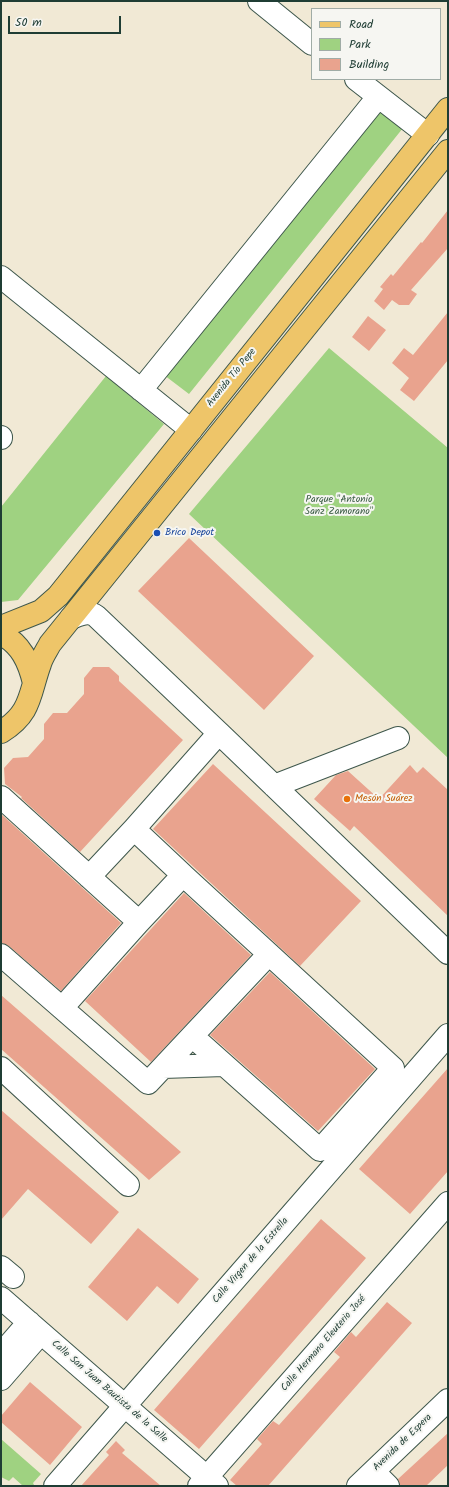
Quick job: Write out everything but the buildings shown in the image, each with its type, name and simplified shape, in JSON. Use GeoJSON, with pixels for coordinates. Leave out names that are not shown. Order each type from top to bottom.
{"type":"FeatureCollection","features":[{"type":"Feature","properties":{"kind":"main road","name":"Avenida Tío Pepe"},"geometry":{"type":"LineString","coordinates":[[1,627],[41,611],[58,596],[448,109]]}},
{"type":"Feature","properties":{"kind":"main road"},"geometry":{"type":"LineString","coordinates":[[1,732],[12,725],[23,713],[30,699],[40,662],[50,644],[448,151]]}},
{"type":"Feature","properties":{"kind":"main road"},"geometry":{"type":"LineString","coordinates":[[1,634],[9,638],[22,651],[30,666],[34,683]]}},
{"type":"Feature","properties":{"kind":"street"},"geometry":{"type":"LineString","coordinates":[[259,1],[311,43]]}},
{"type":"Feature","properties":{"kind":"street"},"geometry":{"type":"LineString","coordinates":[[357,80],[428,135]]}},
{"type":"Feature","properties":{"kind":"street"},"geometry":{"type":"LineString","coordinates":[[141,390],[378,97]]}},
{"type":"Feature","properties":{"kind":"street"},"geometry":{"type":"LineString","coordinates":[[1,276],[191,430]]}},
{"type":"Feature","properties":{"kind":"street"},"geometry":{"type":"LineString","coordinates":[[97,584],[91,601],[93,613],[448,953]]}},
{"type":"Feature","properties":{"kind":"street"},"geometry":{"type":"LineString","coordinates":[[71,618],[83,613],[93,613]]}},
{"type":"Feature","properties":{"kind":"street"},"geometry":{"type":"LineString","coordinates":[[88,877],[134,829],[219,733]]}},
{"type":"Feature","properties":{"kind":"street"},"geometry":{"type":"LineString","coordinates":[[274,786],[398,738]]}},
{"type":"Feature","properties":{"kind":"street"},"geometry":{"type":"LineString","coordinates":[[1,797],[139,922]]}},
{"type":"Feature","properties":{"kind":"street"},"geometry":{"type":"LineString","coordinates":[[134,829],[392,1068],[320,1150],[192,1036]]}},
{"type":"Feature","properties":{"kind":"street"},"geometry":{"type":"LineString","coordinates":[[62,1008],[183,875]]}},
{"type":"Feature","properties":{"kind":"street"},"geometry":{"type":"LineString","coordinates":[[1,955],[148,1083],[269,954]]}},
{"type":"Feature","properties":{"kind":"street","name":"Calle Virgen de la Estrella"},"geometry":{"type":"LineString","coordinates":[[55,1486],[448,1035]]}},
{"type":"Feature","properties":{"kind":"street"},"geometry":{"type":"LineString","coordinates":[[163,1067],[224,1065]]}},
{"type":"Feature","properties":{"kind":"street"},"geometry":{"type":"LineString","coordinates":[[1,1068],[128,1185]]}},
{"type":"Feature","properties":{"kind":"street","name":"Calle Hermano Eleuterio José"},"geometry":{"type":"LineString","coordinates":[[207,1483],[448,1203]]}},
{"type":"Feature","properties":{"kind":"street","name":"Calle San Juan Bautista de la Salle"},"geometry":{"type":"LineString","coordinates":[[1,1298],[124,1406],[207,1483]]}},
{"type":"Feature","properties":{"kind":"street"},"geometry":{"type":"LineString","coordinates":[[1,1354],[35,1328]]}},
{"type":"Feature","properties":{"kind":"street"},"geometry":{"type":"LineString","coordinates":[[1,1379],[35,1328]]}},
{"type":"Feature","properties":{"kind":"street","name":"Avenida de Espera"},"geometry":{"type":"LineString","coordinates":[[358,1486],[381,1479],[448,1400]]}},
{"type":"Feature","properties":{"kind":"green space"},"geometry":{"type":"Polygon","coordinates":[[[378,110],[403,128],[189,394],[164,375],[378,110]]]}},
{"type":"Feature","properties":{"kind":"green space","name":"Parque \"Antonio Sanz Zamorano\""},"geometry":{"type":"Polygon","coordinates":[[[329,348],[448,448],[448,758],[189,514],[329,348]]]}},
{"type":"Feature","properties":{"kind":"green space"},"geometry":{"type":"Polygon","coordinates":[[[106,376],[164,424],[18,600],[1,602],[1,507],[106,376]]]}},
{"type":"Feature","properties":{"kind":"green space"},"geometry":{"type":"Polygon","coordinates":[[[1,1439],[41,1474],[33,1483],[33,1486],[23,1486],[13,1477],[9,1481],[1,1477],[1,1439]]]}},
{"type":"Feature","properties":{"kind":"place","name":"Brico Depot"},"geometry":{"type":"Point","coordinates":[157,533]}},
{"type":"Feature","properties":{"kind":"place","name":"Mesón Suárez"},"geometry":{"type":"Point","coordinates":[347,799]}}]}
